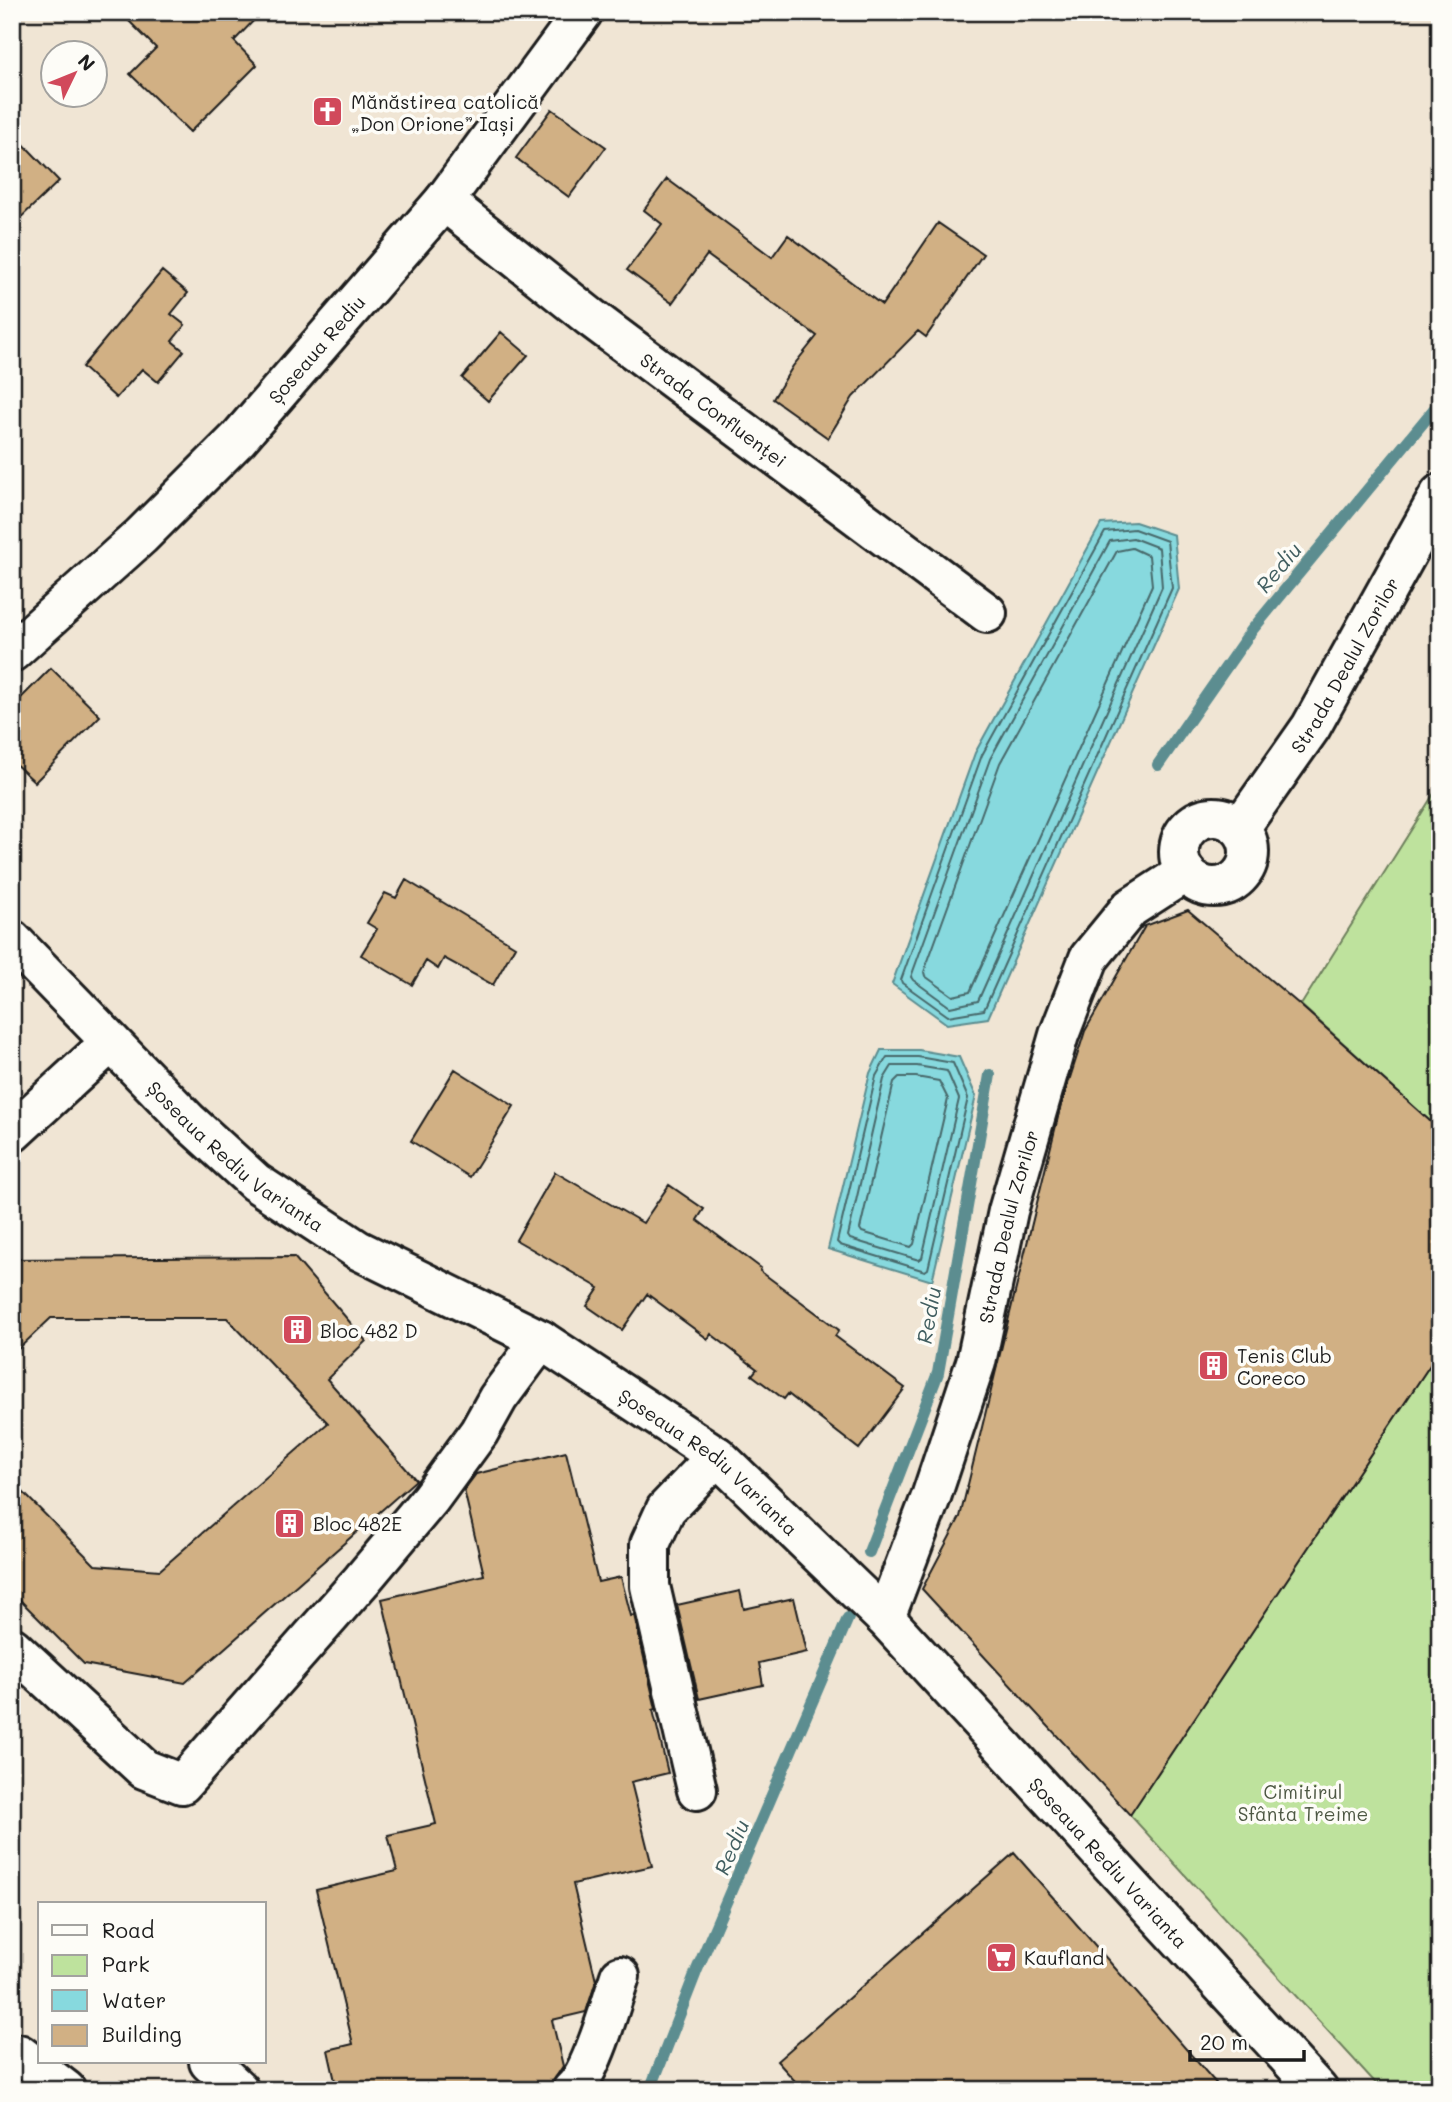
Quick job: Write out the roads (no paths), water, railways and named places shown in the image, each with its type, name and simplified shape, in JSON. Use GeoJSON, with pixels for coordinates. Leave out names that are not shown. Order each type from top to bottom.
{"type":"FeatureCollection","features":[{"type":"Feature","properties":{"kind":"street","name":"Șoseaua Rediu"},"geometry":{"type":"LineString","coordinates":[[12,652],[141,536],[238,439],[444,201],[583,12]]}},
{"type":"Feature","properties":{"kind":"street","name":"Strada Confluenței"},"geometry":{"type":"LineString","coordinates":[[444,201],[590,317],[987,613]]}},
{"type":"Feature","properties":{"kind":"street","name":"Strada Dealul Zorilor"},"geometry":{"type":"LineString","coordinates":[[1240,828],[1311,727],[1440,494]]}},
{"type":"Feature","properties":{"kind":"street"},"geometry":{"type":"LineString","coordinates":[[1219,817],[1240,828],[1249,848],[1248,860],[1236,879],[1226,884],[1204,885],[1186,872],[1179,850],[1188,829],[1197,821],[1219,817]]}},
{"type":"Feature","properties":{"kind":"street","name":"Strada Dealul Zorilor"},"geometry":{"type":"LineString","coordinates":[[885,1618],[931,1497],[976,1362],[1008,1210],[1059,1034],[1089,958],[1130,908],[1186,872]]}},
{"type":"Feature","properties":{"kind":"street","name":"Șoseaua Rediu Varianta"},"geometry":{"type":"LineString","coordinates":[[12,940],[188,1121],[255,1182],[358,1250],[541,1340],[717,1456],[885,1618],[1318,2090]]}},
{"type":"Feature","properties":{"kind":"street"},"geometry":{"type":"LineString","coordinates":[[12,1133],[110,1043]]}},
{"type":"Feature","properties":{"kind":"street"},"geometry":{"type":"LineString","coordinates":[[12,1647],[144,1769],[182,1784],[430,1499],[541,1340]]}},
{"type":"Feature","properties":{"kind":"street"},"geometry":{"type":"LineString","coordinates":[[697,1790],[650,1586],[650,1544],[666,1509],[717,1456]]}},
{"type":"Feature","properties":{"kind":"street"},"geometry":{"type":"LineString","coordinates":[[572,2090],[577,2086],[591,2059],[620,1976]]}},
{"type":"Feature","properties":{"kind":"street"},"geometry":{"type":"LineString","coordinates":[[12,2053],[19,2054],[66,2090]]}},
{"type":"Feature","properties":{"kind":"street"},"geometry":{"type":"LineString","coordinates":[[211,2064],[239,2090]]}},
{"type":"Feature","properties":{"kind":"water"},"geometry":{"type":"Polygon","coordinates":[[[1135,522],[1174,535],[1179,589],[988,1018],[947,1024],[892,984],[975,753],[1101,524],[1135,522]]]}},
{"type":"Feature","properties":{"kind":"water"},"geometry":{"type":"Polygon","coordinates":[[[881,1050],[919,1050],[959,1057],[976,1096],[932,1281],[828,1249],[870,1073],[881,1050]]]}},
{"type":"Feature","properties":{"kind":"waterway","name":"Rediu"},"geometry":{"type":"LineString","coordinates":[[1158,765],[1252,630],[1440,402]]}},
{"type":"Feature","properties":{"kind":"waterway","name":"Rediu"},"geometry":{"type":"LineString","coordinates":[[869,1552],[938,1373],[990,1075]]}},
{"type":"Feature","properties":{"kind":"waterway","name":"Rediu"},"geometry":{"type":"LineString","coordinates":[[650,2090],[696,1972],[848,1618]]}},
{"type":"Feature","properties":{"kind":"place","name":"Mănăstirea catolică „Don Orione” Iași"},"geometry":{"type":"Point","coordinates":[328,112]}},
{"type":"Feature","properties":{"kind":"place","name":"Bloc 482 D"},"geometry":{"type":"Point","coordinates":[297,1330]}},
{"type":"Feature","properties":{"kind":"place","name":"Tenis Club Coreco"},"geometry":{"type":"Point","coordinates":[1214,1366]}},
{"type":"Feature","properties":{"kind":"place","name":"Bloc 482E"},"geometry":{"type":"Point","coordinates":[290,1523]}},
{"type":"Feature","properties":{"kind":"place","name":"Kaufland"},"geometry":{"type":"Point","coordinates":[1001,1957]}},
{"type":"Feature","properties":{"kind":"park label","name":"Cimitirul Sfânta Treime"},"geometry":{"type":"Point","coordinates":[1303,1802]}}]}
